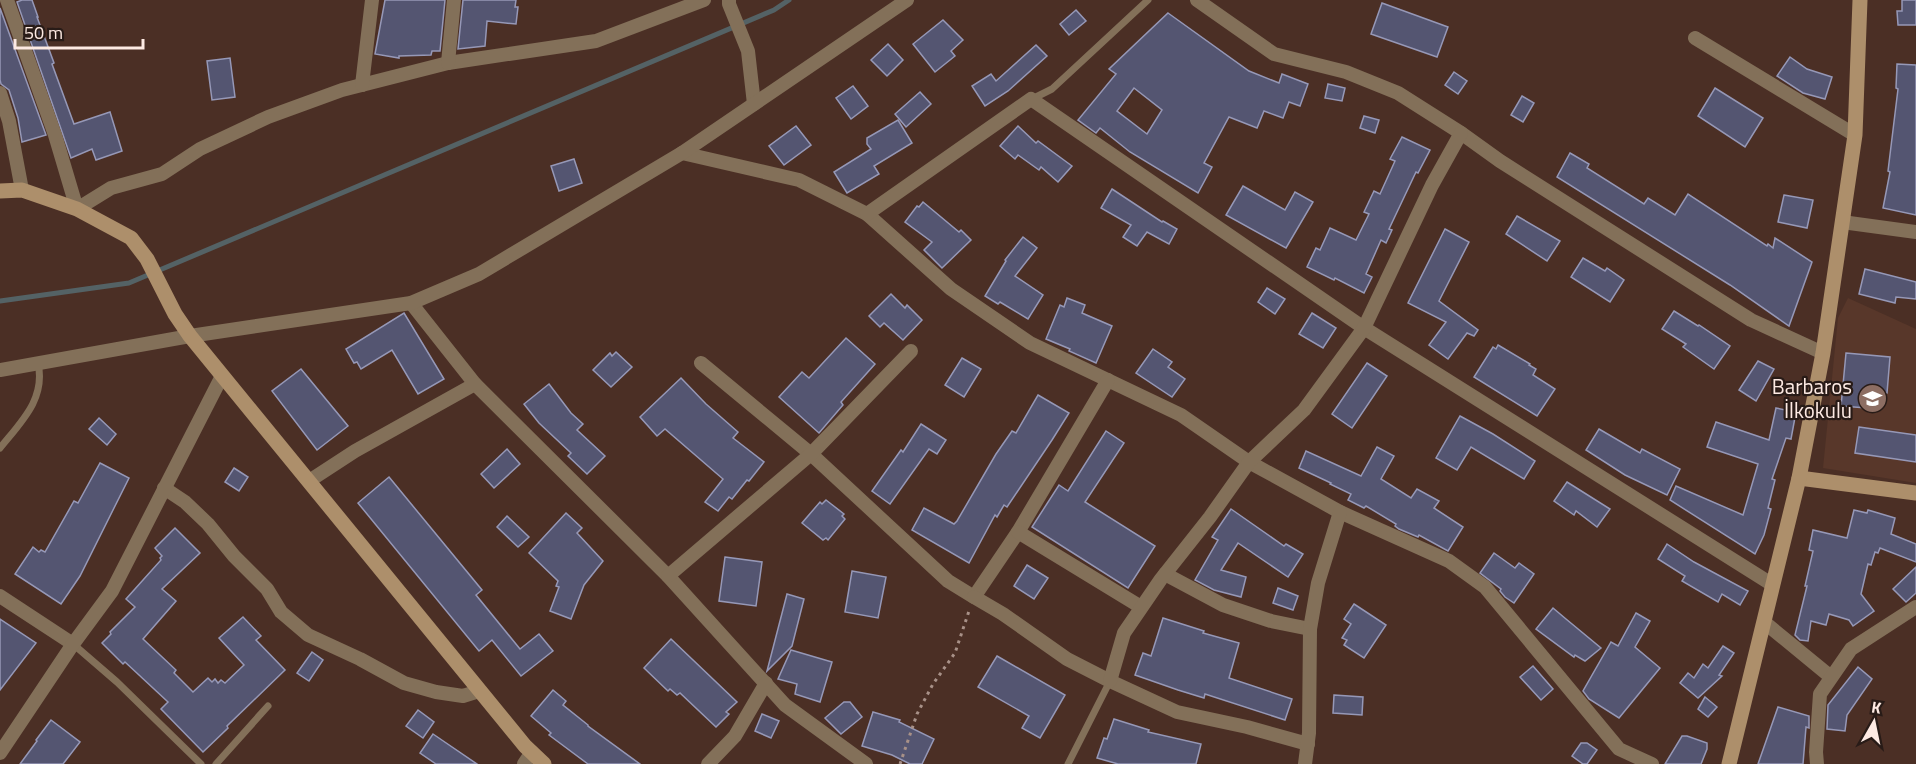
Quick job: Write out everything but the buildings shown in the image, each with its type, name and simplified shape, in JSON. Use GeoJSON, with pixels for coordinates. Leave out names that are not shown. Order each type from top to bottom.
{"type":"FeatureCollection","features":[{"type":"Feature","properties":{"kind":"street"},"geometry":{"type":"LineString","coordinates":[[7,0],[55,135],[77,208]]}},
{"type":"Feature","properties":{"kind":"street"},"geometry":{"type":"LineString","coordinates":[[362,85],[372,0]]}},
{"type":"Feature","properties":{"kind":"street"},"geometry":{"type":"LineString","coordinates":[[448,63],[454,0]]}},
{"type":"Feature","properties":{"kind":"street"},"geometry":{"type":"LineString","coordinates":[[77,208],[111,188],[162,174],[200,149],[268,117],[342,90],[448,63],[596,41],[704,0]]}},
{"type":"Feature","properties":{"kind":"street"},"geometry":{"type":"LineString","coordinates":[[0,370],[190,336],[411,303],[479,274],[682,153],[907,0]]}},
{"type":"Feature","properties":{"kind":"street"},"geometry":{"type":"LineString","coordinates":[[1197,0],[1274,54],[1346,72],[1398,93],[1500,161],[1751,320],[1822,353]]}},
{"type":"Feature","properties":{"kind":"street"},"geometry":{"type":"LineString","coordinates":[[1729,764],[1799,478],[1822,353],[1855,135],[1860,0]]}},
{"type":"Feature","properties":{"kind":"street"},"geometry":{"type":"LineString","coordinates":[[729,2],[748,51],[754,104]]}},
{"type":"Feature","properties":{"kind":"street"},"geometry":{"type":"LineString","coordinates":[[1695,38],[1855,135]]}},
{"type":"Feature","properties":{"kind":"street"},"geometry":{"type":"LineString","coordinates":[[0,93],[9,121],[22,190]]}},
{"type":"Feature","properties":{"kind":"street"},"geometry":{"type":"LineString","coordinates":[[867,214],[1031,99],[1364,328],[1773,585]]}},
{"type":"Feature","properties":{"kind":"street"},"geometry":{"type":"LineString","coordinates":[[1110,681],[1124,633],[1164,574],[1210,517],[1249,462],[1304,410],[1364,328],[1432,185],[1461,133]]}},
{"type":"Feature","properties":{"kind":"street"},"geometry":{"type":"LineString","coordinates":[[682,153],[799,180],[867,214],[951,289],[1030,343],[1181,415],[1249,462],[1340,512],[1449,561],[1485,587],[1619,749],[1653,764]]}},
{"type":"Feature","properties":{"kind":"street"},"geometry":{"type":"LineString","coordinates":[[0,191],[22,190],[77,208],[131,238],[147,259],[190,336],[479,691],[528,758],[544,764]]}},
{"type":"Feature","properties":{"kind":"street"},"geometry":{"type":"LineString","coordinates":[[1842,222],[1916,232]]}},
{"type":"Feature","properties":{"kind":"street"},"geometry":{"type":"LineString","coordinates":[[411,303],[475,384],[668,576],[785,705],[866,764]]}},
{"type":"Feature","properties":{"kind":"street"},"geometry":{"type":"LineString","coordinates":[[668,576],[812,454],[911,351]]}},
{"type":"Feature","properties":{"kind":"street"},"geometry":{"type":"LineString","coordinates":[[701,363],[812,454],[948,581],[1003,614],[1067,659],[1177,712],[1247,727],[1308,744]]}},
{"type":"Feature","properties":{"kind":"street"},"geometry":{"type":"LineString","coordinates":[[0,753],[73,644],[112,591],[222,375]]}},
{"type":"Feature","properties":{"kind":"street"},"geometry":{"type":"LineString","coordinates":[[974,597],[1018,532],[1108,380]]}},
{"type":"Feature","properties":{"kind":"street"},"geometry":{"type":"LineString","coordinates":[[309,481],[355,451],[475,384]]}},
{"type":"Feature","properties":{"kind":"street"},"geometry":{"type":"LineString","coordinates":[[1799,478],[1916,493]]}},
{"type":"Feature","properties":{"kind":"street"},"geometry":{"type":"LineString","coordinates":[[164,488],[185,502],[208,524],[234,556],[267,589],[281,612],[308,635],[404,683],[436,692],[463,696],[479,691]]}},
{"type":"Feature","properties":{"kind":"street"},"geometry":{"type":"LineString","coordinates":[[1305,764],[1308,744],[1310,629],[1318,583],[1340,512]]}},
{"type":"Feature","properties":{"kind":"street"},"geometry":{"type":"LineString","coordinates":[[1018,532],[1141,608]]}},
{"type":"Feature","properties":{"kind":"street"},"geometry":{"type":"LineString","coordinates":[[1164,574],[1222,605],[1271,621],[1310,629]]}},
{"type":"Feature","properties":{"kind":"street"},"geometry":{"type":"LineString","coordinates":[[0,596],[73,644]]}},
{"type":"Feature","properties":{"kind":"street"},"geometry":{"type":"LineString","coordinates":[[1817,764],[1820,694],[1851,649],[1916,607]]}},
{"type":"Feature","properties":{"kind":"street"},"geometry":{"type":"LineString","coordinates":[[1764,622],[1832,677]]}},
{"type":"Feature","properties":{"kind":"street"},"geometry":{"type":"LineString","coordinates":[[708,764],[735,736],[766,683]]}},
{"type":"Feature","properties":{"kind":"lane"},"geometry":{"type":"LineString","coordinates":[[1031,99],[1052,89],[1148,0]]}},
{"type":"Feature","properties":{"kind":"lane"},"geometry":{"type":"LineString","coordinates":[[0,448],[35,401],[40,383],[38,363]]}},
{"type":"Feature","properties":{"kind":"lane"},"geometry":{"type":"LineString","coordinates":[[73,644],[117,682],[201,764]]}},
{"type":"Feature","properties":{"kind":"lane"},"geometry":{"type":"LineString","coordinates":[[1068,764],[1110,681]]}},
{"type":"Feature","properties":{"kind":"lane"},"geometry":{"type":"LineString","coordinates":[[216,764],[268,706]]}},
{"type":"Feature","properties":{"kind":"path"},"geometry":{"type":"LineString","coordinates":[[900,764],[911,728],[924,698],[955,653],[974,597]]}},
{"type":"Feature","properties":{"kind":"shaded area","name":"Barbaros İlkokulu"},"geometry":{"type":"Polygon","coordinates":[[[1848,298],[1916,329],[1916,483],[1823,468],[1838,318],[1848,298]]]}},
{"type":"Feature","properties":{"kind":"waterway"},"geometry":{"type":"LineString","coordinates":[[0,301],[129,283],[774,10],[789,0]]}},
{"type":"Feature","properties":{"kind":"place","name":"Barbaros İlkokulu"},"geometry":{"type":"Point","coordinates":[1873,398]}}]}
